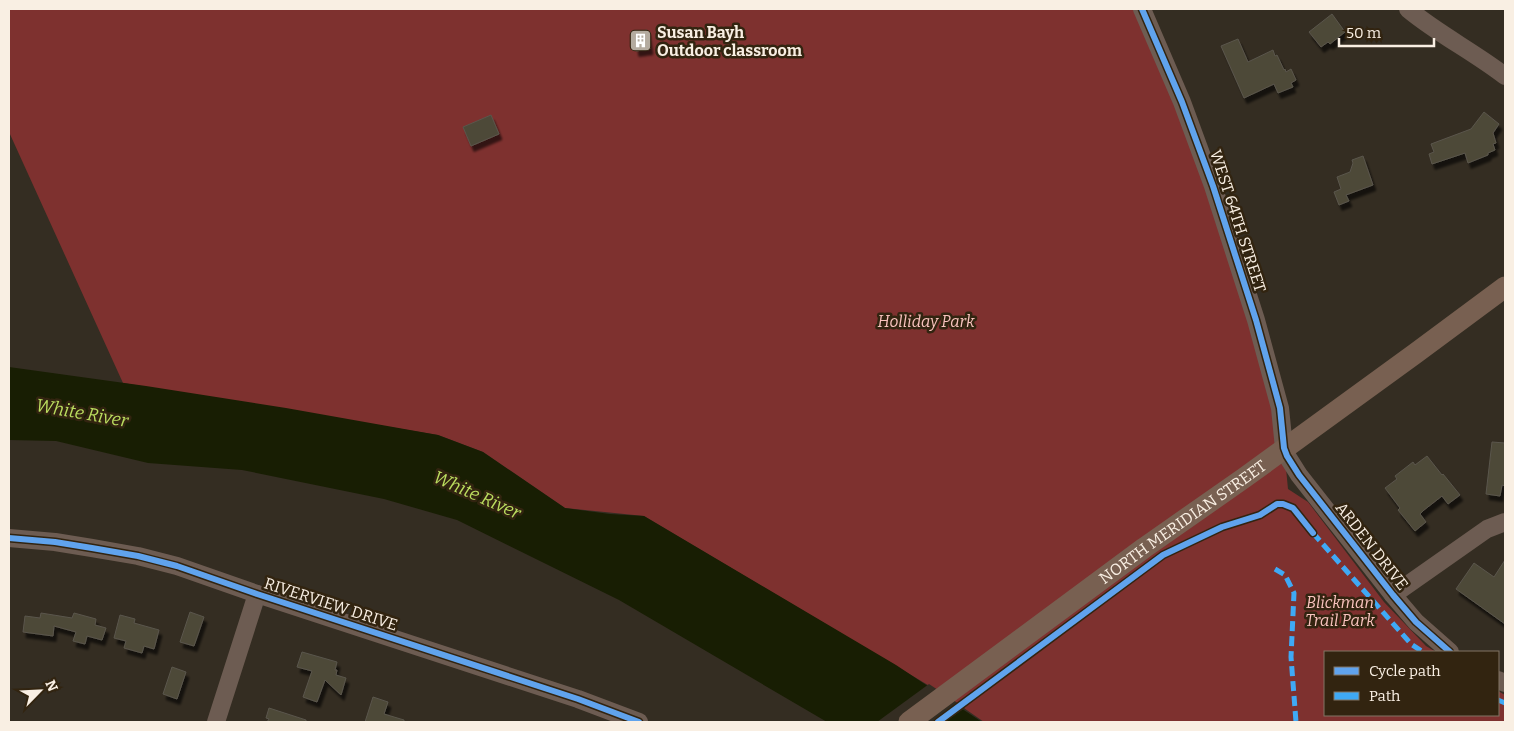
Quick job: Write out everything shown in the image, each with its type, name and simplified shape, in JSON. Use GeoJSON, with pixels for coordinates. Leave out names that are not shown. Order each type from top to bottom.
{"type":"FeatureCollection","features":[{"type":"Feature","properties":{"kind":"main road","name":"NORTH MERIDIAN STREET"},"geometry":{"type":"LineString","coordinates":[[909,722],[1144,548],[1416,354],[1505,287]]}},
{"type":"Feature","properties":{"kind":"street","name":"WEST 64TH STREET"},"geometry":{"type":"LineString","coordinates":[[1142,9],[1185,111],[1219,204],[1256,320],[1280,408],[1284,448]]}},
{"type":"Feature","properties":{"kind":"street"},"geometry":{"type":"LineString","coordinates":[[1408,9],[1505,76]]}},
{"type":"Feature","properties":{"kind":"street","name":"ARDEN DRIVE"},"geometry":{"type":"LineString","coordinates":[[1284,448],[1299,475],[1392,595],[1416,622],[1449,651]]}},
{"type":"Feature","properties":{"kind":"street"},"geometry":{"type":"LineString","coordinates":[[1392,595],[1487,529],[1505,522]]}},
{"type":"Feature","properties":{"kind":"street","name":"RIVERVIEW DRIVE"},"geometry":{"type":"LineString","coordinates":[[9,538],[55,542],[138,556],[177,566],[578,699],[639,722]]}},
{"type":"Feature","properties":{"kind":"street"},"geometry":{"type":"LineString","coordinates":[[216,722],[257,594]]}},
{"type":"Feature","properties":{"kind":"green space","name":"Holliday Park"},"geometry":{"type":"Polygon","coordinates":[[[9,9],[1139,9],[1256,320],[1284,448],[1288,489],[1308,502],[1384,602],[1426,646],[1434,651],[1324,651],[1324,716],[1499,716],[1499,692],[1505,695],[1505,722],[984,722],[948,697],[644,516],[565,508],[483,452],[438,435],[123,383],[9,132],[9,9]]]}},
{"type":"Feature","properties":{"kind":"water","name":"White River"},"geometry":{"type":"Polygon","coordinates":[[[9,367],[286,408],[438,435],[483,452],[565,508],[644,516],[896,665],[982,722],[827,722],[619,600],[457,520],[384,499],[242,470],[148,463],[56,441],[9,440],[9,367]]]}},
{"type":"Feature","properties":{"kind":"pier"},"geometry":{"type":"Polygon","coordinates":[[[929,684],[965,708],[945,722],[877,722],[929,684]]]}},
{"type":"Feature","properties":{"kind":"building"},"geometry":{"type":"Polygon","coordinates":[[[1332,14],[1345,32],[1330,44],[1328,42],[1321,47],[1309,32],[1332,14]]]}},
{"type":"Feature","properties":{"kind":"building","name":"Susan Bayh Outdoor classroom"},"geometry":{"type":"Polygon","coordinates":[[[647,30],[650,49],[636,51],[633,33],[647,30]]]}},
{"type":"Feature","properties":{"kind":"building"},"geometry":{"type":"Polygon","coordinates":[[[1238,39],[1248,62],[1273,50],[1284,70],[1286,72],[1291,69],[1296,80],[1291,83],[1293,87],[1278,93],[1274,84],[1244,98],[1221,46],[1238,39]]]}},
{"type":"Feature","properties":{"kind":"building"},"geometry":{"type":"Polygon","coordinates":[[[1484,112],[1499,124],[1493,133],[1496,143],[1493,144],[1495,150],[1468,163],[1465,153],[1432,164],[1429,154],[1434,152],[1431,144],[1471,129],[1484,112]]]}},
{"type":"Feature","properties":{"kind":"building"},"geometry":{"type":"Polygon","coordinates":[[[491,115],[499,134],[471,146],[463,127],[491,115]]]}},
{"type":"Feature","properties":{"kind":"building"},"geometry":{"type":"Polygon","coordinates":[[[1363,156],[1373,185],[1346,195],[1349,201],[1339,205],[1334,192],[1341,189],[1337,177],[1350,172],[1352,160],[1363,156]]]}},
{"type":"Feature","properties":{"kind":"building"},"geometry":{"type":"Polygon","coordinates":[[[1492,442],[1505,443],[1505,486],[1502,485],[1500,496],[1486,494],[1492,442]]]}},
{"type":"Feature","properties":{"kind":"building"},"geometry":{"type":"Polygon","coordinates":[[[1427,456],[1460,495],[1448,504],[1442,496],[1424,510],[1420,514],[1426,522],[1415,531],[1398,510],[1400,508],[1385,488],[1397,479],[1395,476],[1413,462],[1415,465],[1427,456]]]}},
{"type":"Feature","properties":{"kind":"building"},"geometry":{"type":"Polygon","coordinates":[[[1505,560],[1505,624],[1456,589],[1474,563],[1494,577],[1505,560]]]}},
{"type":"Feature","properties":{"kind":"building"},"geometry":{"type":"Polygon","coordinates":[[[190,612],[204,617],[194,646],[180,642],[190,612]]]}},
{"type":"Feature","properties":{"kind":"building"},"geometry":{"type":"Polygon","coordinates":[[[41,613],[72,618],[74,613],[96,619],[95,625],[106,628],[102,640],[87,636],[85,644],[73,641],[76,632],[54,626],[53,636],[23,632],[25,616],[40,618],[41,613]]]}},
{"type":"Feature","properties":{"kind":"building"},"geometry":{"type":"Polygon","coordinates":[[[120,615],[135,619],[134,623],[159,630],[154,649],[144,646],[142,653],[124,648],[126,641],[114,638],[120,615]]]}},
{"type":"Feature","properties":{"kind":"building"},"geometry":{"type":"Polygon","coordinates":[[[302,652],[337,662],[336,675],[346,678],[341,695],[325,680],[317,702],[303,697],[312,671],[297,667],[302,652]]]}},
{"type":"Feature","properties":{"kind":"building"},"geometry":{"type":"Polygon","coordinates":[[[172,667],[186,672],[177,699],[163,694],[172,667]]]}},
{"type":"Feature","properties":{"kind":"building"},"geometry":{"type":"Polygon","coordinates":[[[373,697],[388,702],[384,714],[404,720],[404,722],[365,722],[373,697]]]}},
{"type":"Feature","properties":{"kind":"building"},"geometry":{"type":"Polygon","coordinates":[[[269,708],[306,720],[306,722],[267,722],[269,719],[266,718],[269,708]]]}},
{"type":"Feature","properties":{"kind":"marked path"},"geometry":{"type":"LineString","coordinates":[[1313,533],[1411,644],[1422,651]]}},
{"type":"Feature","properties":{"kind":"marked path"},"geometry":{"type":"LineString","coordinates":[[1275,569],[1285,575],[1294,593],[1291,657],[1296,722]]}},
{"type":"Feature","properties":{"kind":"marked path"},"geometry":{"type":"LineString","coordinates":[[1499,700],[1505,703]]}},
{"type":"Feature","properties":{"kind":"cycle path"},"geometry":{"type":"LineString","coordinates":[[1142,9],[1182,102],[1213,186],[1256,320],[1280,408],[1284,448],[1287,456],[1299,475],[1393,595],[1416,622],[1449,651]]}},
{"type":"Feature","properties":{"kind":"cycle path"},"geometry":{"type":"LineString","coordinates":[[938,722],[1163,555],[1222,527],[1260,515],[1277,504],[1293,508],[1313,533]]}},
{"type":"Feature","properties":{"kind":"cycle path"},"geometry":{"type":"LineString","coordinates":[[9,538],[55,542],[92,548],[138,556],[177,566],[578,699],[639,722]]}},
{"type":"Feature","properties":{"kind":"place","name":"Susan Bayh Outdoor classroom"},"geometry":{"type":"Point","coordinates":[641,41]}},
{"type":"Feature","properties":{"kind":"park label","name":"Blickman Trail Park"},"geometry":{"type":"Point","coordinates":[1340,611]}}]}
